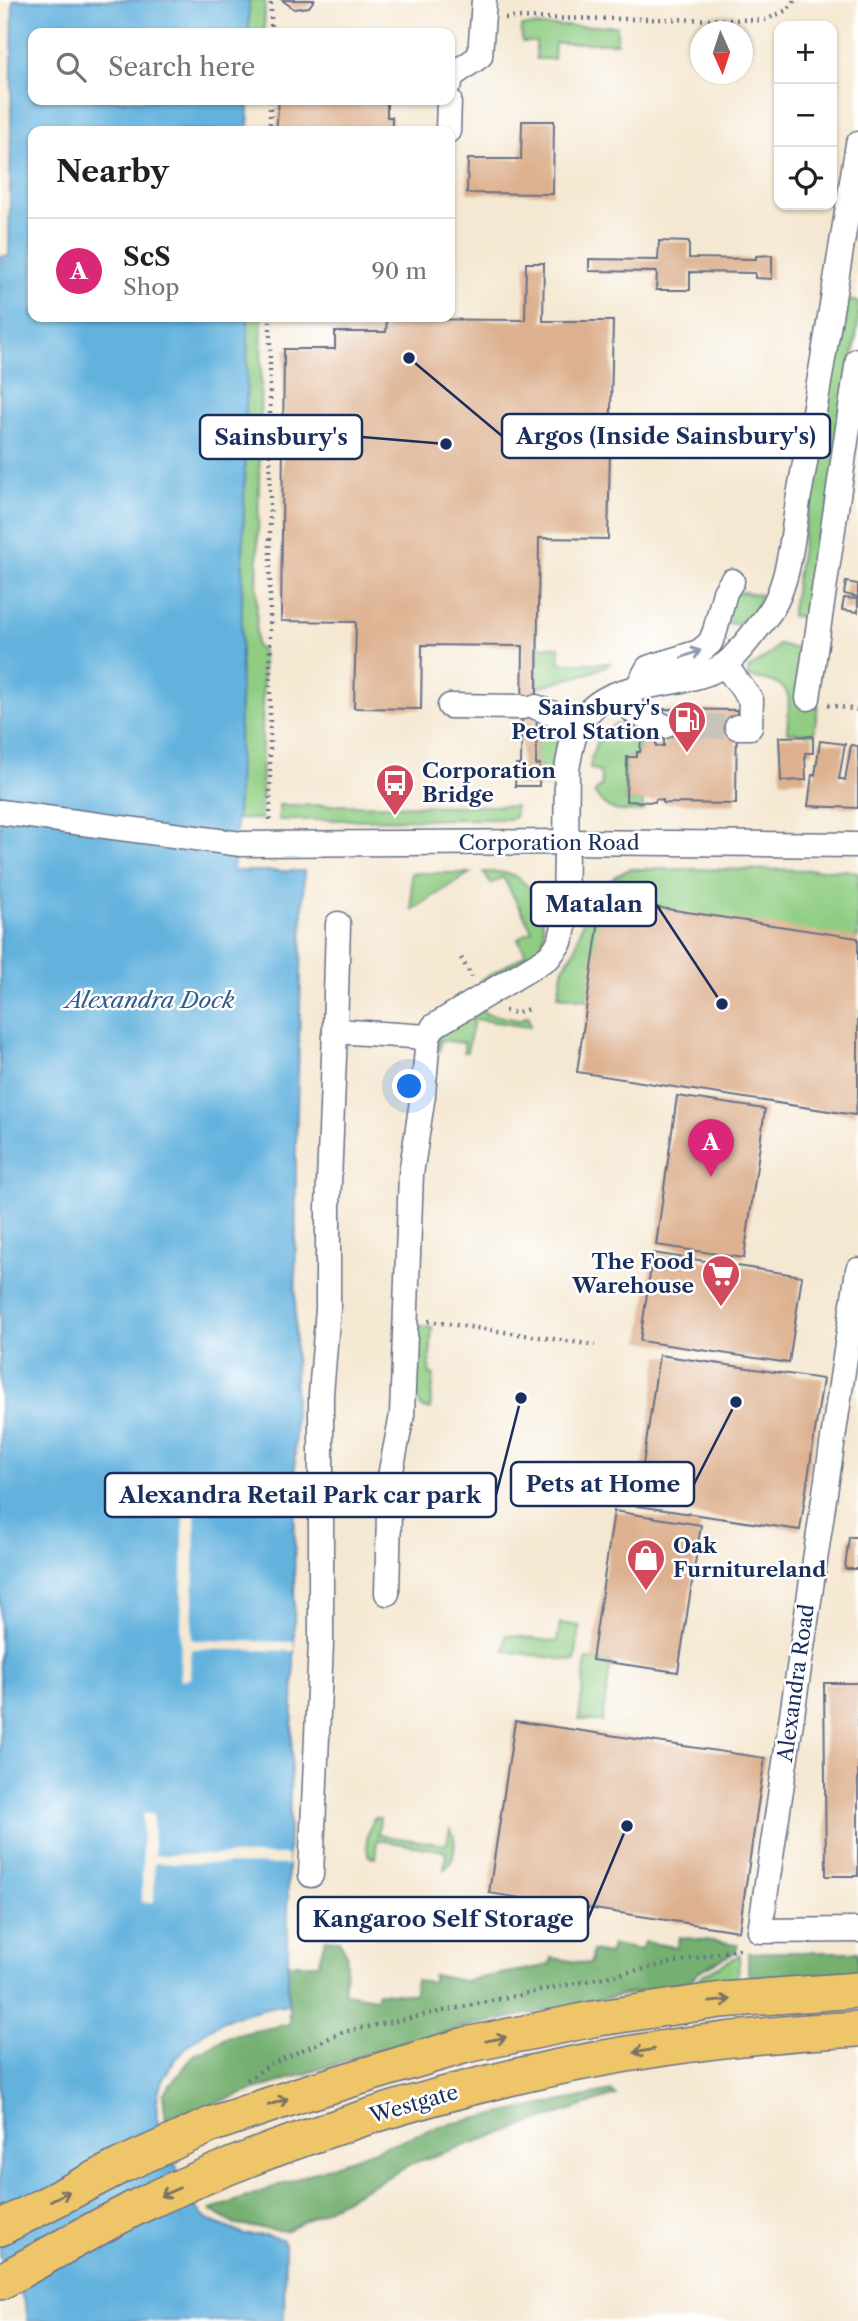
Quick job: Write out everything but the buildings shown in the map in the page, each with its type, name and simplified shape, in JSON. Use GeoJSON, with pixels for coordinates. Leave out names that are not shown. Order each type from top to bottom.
{"type":"FeatureCollection","features":[{"type":"Feature","properties":{"kind":"highway","name":"Westgate"},"geometry":{"type":"LineString","coordinates":[[0,2228],[120,2166],[213,2124],[466,2045],[593,2019],[721,2000],[858,1990]]}},
{"type":"Feature","properties":{"kind":"highway","name":"Westgate"},"geometry":{"type":"LineString","coordinates":[[0,2282],[141,2205],[286,2143],[336,2127],[510,2076],[652,2049],[793,2032],[858,2029]]}},
{"type":"Feature","properties":{"kind":"street"},"geometry":{"type":"LineString","coordinates":[[455,74],[480,56],[483,9]]}},
{"type":"Feature","properties":{"kind":"street"},"geometry":{"type":"LineString","coordinates":[[448,126],[449,105]]}},
{"type":"Feature","properties":{"kind":"street"},"geometry":{"type":"LineString","coordinates":[[387,1593],[390,1476],[402,1415],[411,1174],[424,1095],[428,1037],[434,1026],[550,957],[560,942],[565,923],[567,769],[579,724],[589,711],[605,699],[630,690],[694,678],[726,665],[771,611],[783,581],[806,462],[858,144]]}},
{"type":"Feature","properties":{"kind":"street"},"geometry":{"type":"LineString","coordinates":[[808,698],[858,360]]}},
{"type":"Feature","properties":{"kind":"street"},"geometry":{"type":"LineString","coordinates":[[664,726],[634,712],[630,690],[648,668],[699,652],[710,643],[724,592],[732,581]]}},
{"type":"Feature","properties":{"kind":"street"},"geometry":{"type":"LineString","coordinates":[[726,665],[751,700],[750,727],[737,726]]}},
{"type":"Feature","properties":{"kind":"street"},"geometry":{"type":"LineString","coordinates":[[450,705],[529,707],[579,724]]}},
{"type":"Feature","properties":{"kind":"street","name":"Corporation Road"},"geometry":{"type":"LineString","coordinates":[[0,812],[241,844],[565,842],[858,845]]}},
{"type":"Feature","properties":{"kind":"street"},"geometry":{"type":"LineString","coordinates":[[311,1875],[321,1643],[321,1394],[328,1308],[328,1207],[338,924]]}},
{"type":"Feature","properties":{"kind":"street"},"geometry":{"type":"LineString","coordinates":[[335,1031],[428,1037]]}},
{"type":"Feature","properties":{"kind":"street","name":"Alexandra Road"},"geometry":{"type":"LineString","coordinates":[[760,1931],[850,1378],[858,1270]]}},
{"type":"Feature","properties":{"kind":"street"},"geometry":{"type":"LineString","coordinates":[[760,1931],[858,1930]]}},
{"type":"Feature","properties":{"kind":"path"},"geometry":{"type":"LineString","coordinates":[[271,0],[271,28]]}},
{"type":"Feature","properties":{"kind":"path"},"geometry":{"type":"LineString","coordinates":[[483,9],[765,20],[787,10],[795,0]]}},
{"type":"Feature","properties":{"kind":"path"},"geometry":{"type":"LineString","coordinates":[[270,105],[270,126]]}},
{"type":"Feature","properties":{"kind":"path"},"geometry":{"type":"LineString","coordinates":[[269,845],[270,322]]}},
{"type":"Feature","properties":{"kind":"path"},"geometry":{"type":"LineString","coordinates":[[406,1320],[427,1320],[595,1345]]}},
{"type":"Feature","properties":{"kind":"path"},"geometry":{"type":"LineString","coordinates":[[238,2086],[271,2064],[343,2032],[751,1946],[760,1931]]}},
{"type":"Feature","properties":{"kind":"green space"},"geometry":{"type":"Polygon","coordinates":[[[249,0],[265,0],[264,28],[249,28],[249,0]]]}},
{"type":"Feature","properties":{"kind":"green space"},"geometry":{"type":"Polygon","coordinates":[[[521,26],[617,26],[617,43],[555,43],[554,59],[536,59],[536,42],[522,42],[521,26]]]}},
{"type":"Feature","properties":{"kind":"green space"},"geometry":{"type":"Polygon","coordinates":[[[841,299],[858,302],[858,324],[811,619],[791,616],[841,299]]]}},
{"type":"Feature","properties":{"kind":"green space"},"geometry":{"type":"Polygon","coordinates":[[[248,322],[262,322],[256,646],[263,652],[261,819],[237,819],[248,322]]]}},
{"type":"Feature","properties":{"kind":"green space"},"geometry":{"type":"Polygon","coordinates":[[[743,592],[761,595],[753,614],[738,625],[725,622],[730,595],[743,592]]]}},
{"type":"Feature","properties":{"kind":"green space"},"geometry":{"type":"Polygon","coordinates":[[[779,644],[796,649],[803,655],[799,703],[818,706],[814,734],[787,732],[789,706],[786,691],[774,682],[748,677],[748,669],[770,654],[779,644]]]}},
{"type":"Feature","properties":{"kind":"green space"},"geometry":{"type":"Polygon","coordinates":[[[537,646],[559,647],[560,663],[612,663],[592,672],[537,688],[537,646]]]}},
{"type":"Feature","properties":{"kind":"green space"},"geometry":{"type":"Polygon","coordinates":[[[615,724],[641,735],[637,757],[627,757],[626,801],[643,801],[643,811],[615,810],[605,805],[594,793],[602,785],[600,772],[590,768],[592,754],[600,737],[615,724]]]}},
{"type":"Feature","properties":{"kind":"green space"},"geometry":{"type":"Polygon","coordinates":[[[536,727],[547,728],[558,749],[550,786],[539,786],[536,727]]]}},
{"type":"Feature","properties":{"kind":"green space"},"geometry":{"type":"Polygon","coordinates":[[[279,805],[515,806],[515,817],[279,820],[279,805]]]}},
{"type":"Feature","properties":{"kind":"green space"},"geometry":{"type":"Polygon","coordinates":[[[630,869],[858,872],[858,938],[587,1000],[558,996],[563,968],[575,950],[589,898],[617,875],[630,869]]]}},
{"type":"Feature","properties":{"kind":"green space"},"geometry":{"type":"Polygon","coordinates":[[[483,872],[508,873],[524,882],[540,908],[543,939],[542,949],[482,984],[481,980],[526,954],[518,939],[532,930],[503,877],[491,884],[483,872]]]}},
{"type":"Feature","properties":{"kind":"green space"},"geometry":{"type":"Polygon","coordinates":[[[411,873],[470,873],[412,910],[411,873]]]}},
{"type":"Feature","properties":{"kind":"green space"},"geometry":{"type":"Polygon","coordinates":[[[482,1009],[486,1014],[519,1020],[528,1016],[530,1027],[474,1019],[467,1052],[464,1052],[464,1043],[441,1040],[439,1052],[437,1037],[482,1009]]]}},
{"type":"Feature","properties":{"kind":"green space"},"geometry":{"type":"Polygon","coordinates":[[[416,1325],[432,1328],[429,1373],[434,1375],[430,1410],[421,1407],[416,1394],[416,1325]]]}},
{"type":"Feature","properties":{"kind":"green space"},"geometry":{"type":"Polygon","coordinates":[[[560,1623],[580,1626],[575,1661],[504,1651],[506,1635],[557,1642],[560,1623]]]}},
{"type":"Feature","properties":{"kind":"green space"},"geometry":{"type":"Polygon","coordinates":[[[586,1659],[611,1662],[602,1722],[579,1719],[586,1659]]]}},
{"type":"Feature","properties":{"kind":"green space"},"geometry":{"type":"Polygon","coordinates":[[[374,1818],[380,1818],[378,1835],[446,1845],[450,1829],[455,1845],[448,1866],[444,1869],[446,1851],[377,1840],[375,1858],[370,1857],[367,1838],[374,1818]]]}},
{"type":"Feature","properties":{"kind":"green space"},"geometry":{"type":"Polygon","coordinates":[[[679,1937],[738,1944],[736,1952],[702,1969],[689,1982],[474,2025],[392,2046],[230,2098],[166,2122],[163,2094],[195,2054],[230,2036],[289,2024],[288,1964],[318,1964],[325,1939],[339,1940],[347,1954],[344,1993],[376,1998],[378,1992],[413,1994],[416,1980],[432,1982],[433,1975],[463,1981],[550,1965],[552,1958],[590,1964],[592,1951],[609,1954],[612,1945],[641,1950],[644,1942],[677,1947],[679,1937]]]}},
{"type":"Feature","properties":{"kind":"green space"},"geometry":{"type":"Polygon","coordinates":[[[858,1952],[858,1981],[748,1987],[748,1953],[858,1952]]]}},
{"type":"Feature","properties":{"kind":"green space"},"geometry":{"type":"Polygon","coordinates":[[[740,1955],[737,1979],[695,1982],[704,1974],[740,1955]]]}},
{"type":"Feature","properties":{"kind":"green space"},"geometry":{"type":"Polygon","coordinates":[[[611,2091],[616,2095],[416,2162],[285,2231],[235,2225],[211,2210],[440,2126],[611,2091]]]}},
{"type":"Feature","properties":{"kind":"water","name":"Alexandra Dock"},"geometry":{"type":"Polygon","coordinates":[[[13,0],[249,0],[249,28],[28,28],[28,105],[249,105],[248,126],[28,126],[28,322],[248,322],[238,798],[233,871],[304,871],[296,1145],[294,1676],[288,1855],[288,2004],[237,2016],[207,2030],[194,2040],[181,2052],[166,2073],[159,2092],[157,2119],[191,2203],[204,2216],[244,2235],[265,2235],[282,2239],[285,2245],[284,2321],[28,2321],[22,2296],[0,2257],[0,256],[9,256],[13,0]]]}},
{"type":"Feature","properties":{"kind":"pier"},"geometry":{"type":"Polygon","coordinates":[[[184,1489],[196,1489],[192,1640],[294,1642],[294,1651],[191,1649],[190,1679],[180,1680],[184,1489]]]}},
{"type":"Feature","properties":{"kind":"pier"},"geometry":{"type":"Polygon","coordinates":[[[143,1814],[153,1814],[154,1855],[288,1855],[288,1865],[154,1863],[154,1902],[142,1902],[143,1814]]]}},
{"type":"Feature","properties":{"kind":"tunnel"},"geometry":{"type":"LineString","coordinates":[[664,726],[737,727]]}},
{"type":"Feature","properties":{"kind":"place","name":"Argos (Inside Sainsbury's)"},"geometry":{"type":"Point","coordinates":[409,358]}},
{"type":"Feature","properties":{"kind":"place","name":"Sainsbury's"},"geometry":{"type":"Point","coordinates":[446,444]}},
{"type":"Feature","properties":{"kind":"place","name":"Sainsbury's Petrol Station"},"geometry":{"type":"Point","coordinates":[687,754]}},
{"type":"Feature","properties":{"kind":"place","name":"Corporation Bridge"},"geometry":{"type":"Point","coordinates":[395,817]}},
{"type":"Feature","properties":{"kind":"place","name":"Matalan"},"geometry":{"type":"Point","coordinates":[722,1004]}},
{"type":"Feature","properties":{"kind":"place","name":"ScS"},"geometry":{"type":"Point","coordinates":[711,1177]}},
{"type":"Feature","properties":{"kind":"place","name":"The Food Warehouse"},"geometry":{"type":"Point","coordinates":[721,1308]}},
{"type":"Feature","properties":{"kind":"place","name":"Alexandra Retail Park car park"},"geometry":{"type":"Point","coordinates":[521,1398]}},
{"type":"Feature","properties":{"kind":"place","name":"Pets at Home"},"geometry":{"type":"Point","coordinates":[736,1402]}},
{"type":"Feature","properties":{"kind":"place","name":"Oak Furnitureland"},"geometry":{"type":"Point","coordinates":[646,1592]}},
{"type":"Feature","properties":{"kind":"place","name":"Kangaroo Self Storage"},"geometry":{"type":"Point","coordinates":[627,1826]}}]}
